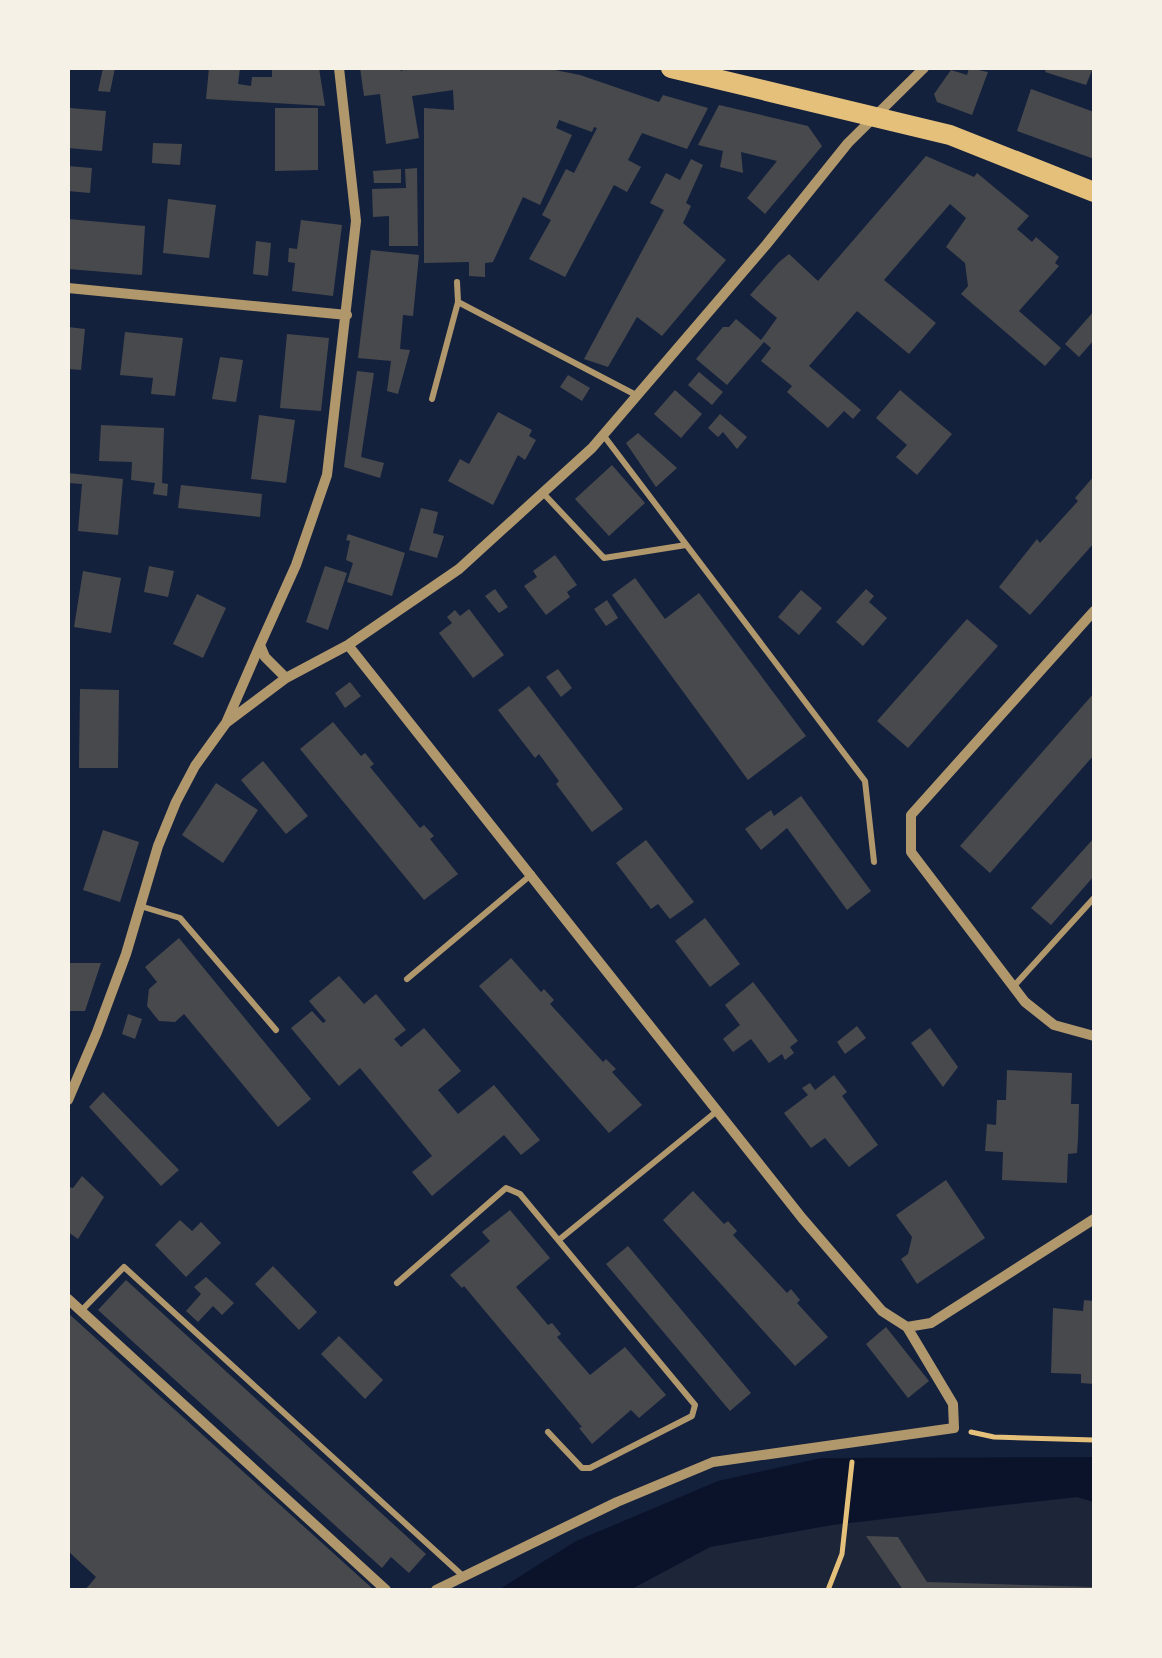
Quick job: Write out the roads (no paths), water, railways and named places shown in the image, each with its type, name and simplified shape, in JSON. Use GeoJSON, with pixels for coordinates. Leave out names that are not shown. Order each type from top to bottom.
{"type":"FeatureCollection","features":[{"type":"Feature","properties":{"kind":"main road"},"geometry":{"type":"LineString","coordinates":[[679,68],[950,136],[1094,192]]}},
{"type":"Feature","properties":{"kind":"street"},"geometry":{"type":"LineString","coordinates":[[68,1100],[97,1032],[176,802],[195,766],[226,723],[296,565],[327,475],[356,221],[340,68]]}},
{"type":"Feature","properties":{"kind":"street"},"geometry":{"type":"LineString","coordinates":[[226,723],[286,678],[348,645],[460,569],[542,493],[603,435],[848,143],[924,68]]}},
{"type":"Feature","properties":{"kind":"street"},"geometry":{"type":"LineString","coordinates":[[68,288],[348,315]]}},
{"type":"Feature","properties":{"kind":"street"},"geometry":{"type":"LineString","coordinates":[[1094,611],[911,815],[911,852],[1024,1002],[1054,1025],[1094,1036]]}},
{"type":"Feature","properties":{"kind":"street"},"geometry":{"type":"LineString","coordinates":[[260,645],[265,657],[286,678]]}},
{"type":"Feature","properties":{"kind":"street"},"geometry":{"type":"LineString","coordinates":[[348,645],[802,1218],[882,1310],[908,1327],[953,1404],[954,1428],[712,1462],[618,1502],[436,1590]]}},
{"type":"Feature","properties":{"kind":"street"},"geometry":{"type":"LineString","coordinates":[[908,1327],[931,1323],[1094,1218]]}},
{"type":"Feature","properties":{"kind":"street"},"geometry":{"type":"LineString","coordinates":[[68,1298],[386,1590]]}},
{"type":"Feature","properties":{"kind":"lane"},"geometry":{"type":"LineString","coordinates":[[432,398],[458,302],[457,282]]}},
{"type":"Feature","properties":{"kind":"lane"},"geometry":{"type":"LineString","coordinates":[[458,302],[637,396]]}},
{"type":"Feature","properties":{"kind":"lane"},"geometry":{"type":"LineString","coordinates":[[603,435],[865,781],[874,862]]}},
{"type":"Feature","properties":{"kind":"lane"},"geometry":{"type":"LineString","coordinates":[[542,493],[604,558],[686,544]]}},
{"type":"Feature","properties":{"kind":"lane"},"geometry":{"type":"LineString","coordinates":[[407,979],[532,874]]}},
{"type":"Feature","properties":{"kind":"lane"},"geometry":{"type":"LineString","coordinates":[[1013,988],[1094,898]]}},
{"type":"Feature","properties":{"kind":"lane"},"geometry":{"type":"LineString","coordinates":[[140,906],[180,918],[276,1030]]}},
{"type":"Feature","properties":{"kind":"lane"},"geometry":{"type":"LineString","coordinates":[[560,1240],[718,1110]]}},
{"type":"Feature","properties":{"kind":"lane"},"geometry":{"type":"LineString","coordinates":[[397,1283],[506,1188],[520,1194],[695,1405],[692,1416],[590,1468],[582,1468],[548,1432]]}},
{"type":"Feature","properties":{"kind":"lane"},"geometry":{"type":"LineString","coordinates":[[81,1311],[124,1268],[465,1578]]}}]}
